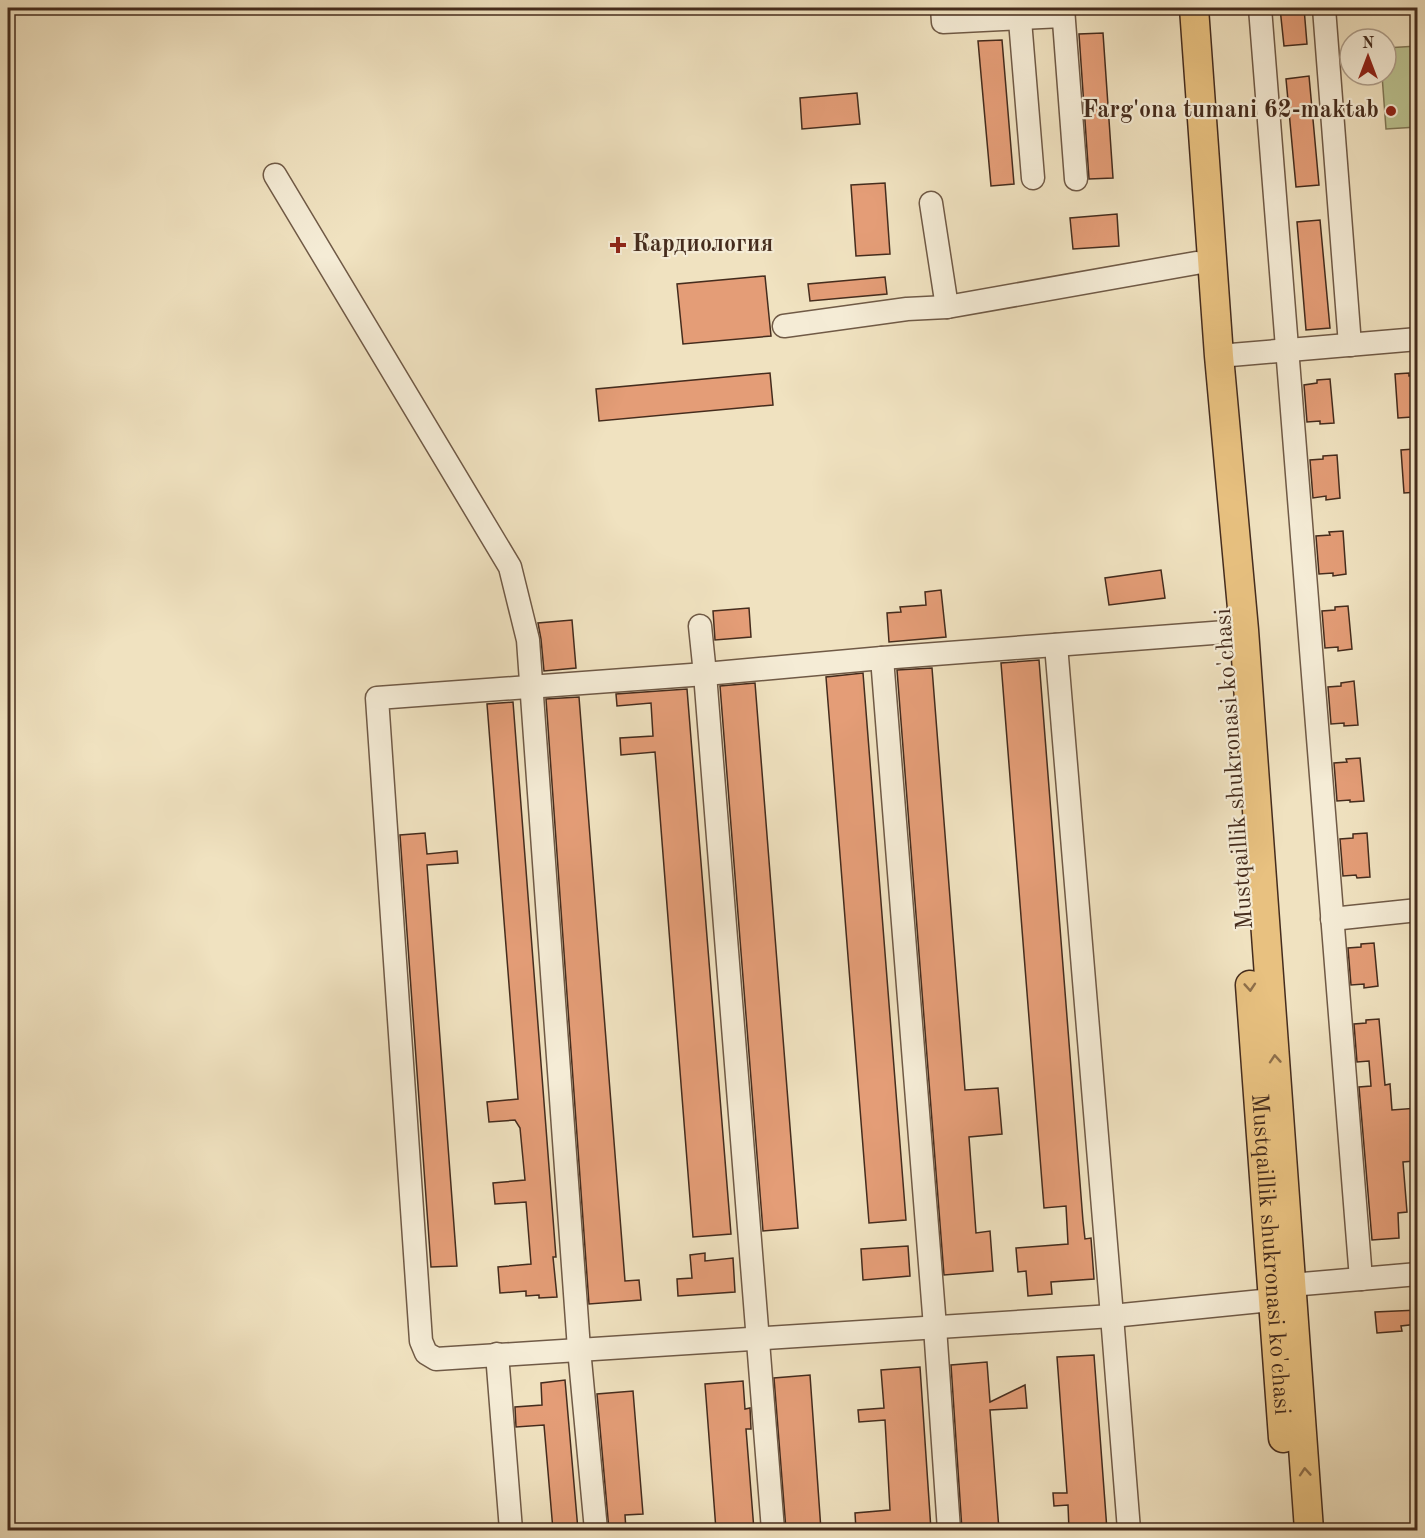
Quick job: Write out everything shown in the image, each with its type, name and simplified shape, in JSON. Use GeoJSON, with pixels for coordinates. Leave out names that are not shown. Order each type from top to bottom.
{"type":"FeatureCollection","features":[{"type":"Feature","properties":{"kind":"main road","name":"Mustqaillik shukronasi ko'chasi"},"geometry":{"type":"LineString","coordinates":[[1176,8],[1226,632],[1285,1297],[1309,1530]]}},
{"type":"Feature","properties":{"kind":"main road","name":"Mustqaillik shukronasi ko'chasi"},"geometry":{"type":"LineString","coordinates":[[1194,8],[1219,356],[1244,630],[1285,1297],[1290,1530]]}},
{"type":"Feature","properties":{"kind":"street"},"geometry":{"type":"LineString","coordinates":[[942,8],[943,22],[1019,13],[1063,12],[1076,179]]}},
{"type":"Feature","properties":{"kind":"street"},"geometry":{"type":"LineString","coordinates":[[1260,8],[1360,1279]]}},
{"type":"Feature","properties":{"kind":"street"},"geometry":{"type":"LineString","coordinates":[[1324,8],[1350,345]]}},
{"type":"Feature","properties":{"kind":"street"},"geometry":{"type":"LineString","coordinates":[[1019,13],[1033,178]]}},
{"type":"Feature","properties":{"kind":"street"},"geometry":{"type":"LineString","coordinates":[[275,175],[510,567],[528,640],[579,1349],[596,1530]]}},
{"type":"Feature","properties":{"kind":"street"},"geometry":{"type":"LineString","coordinates":[[931,203],[947,307]]}},
{"type":"Feature","properties":{"kind":"street"},"geometry":{"type":"LineString","coordinates":[[784,326],[907,309],[947,307],[1196,263]]}},
{"type":"Feature","properties":{"kind":"street"},"geometry":{"type":"LineString","coordinates":[[1219,356],[1418,339]]}},
{"type":"Feature","properties":{"kind":"street"},"geometry":{"type":"LineString","coordinates":[[700,626],[773,1530]]}},
{"type":"Feature","properties":{"kind":"street"},"geometry":{"type":"LineString","coordinates":[[1226,632],[377,698],[421,1341],[426,1353],[436,1359],[1112,1316],[1285,1297],[1360,1279],[1418,1274]]}},
{"type":"Feature","properties":{"kind":"street"},"geometry":{"type":"LineString","coordinates":[[1056,645],[1129,1530]]}},
{"type":"Feature","properties":{"kind":"street"},"geometry":{"type":"LineString","coordinates":[[882,658],[949,1530]]}},
{"type":"Feature","properties":{"kind":"street"},"geometry":{"type":"LineString","coordinates":[[1332,919],[1418,910]]}},
{"type":"Feature","properties":{"kind":"street"},"geometry":{"type":"LineString","coordinates":[[497,1354],[511,1530]]}},
{"type":"Feature","properties":{"kind":"green space"},"geometry":{"type":"Polygon","coordinates":[[[1417,46],[1417,127],[1386,129],[1383,87],[1398,87],[1398,47],[1417,46]]]}},
{"type":"Feature","properties":{"kind":"building"},"geometry":{"type":"Polygon","coordinates":[[[1280,8],[1304,8],[1307,44],[1284,46],[1280,8]]]}},
{"type":"Feature","properties":{"kind":"building"},"geometry":{"type":"Polygon","coordinates":[[[1103,33],[1113,178],[1089,179],[1079,34],[1103,33]]]}},
{"type":"Feature","properties":{"kind":"building"},"geometry":{"type":"Polygon","coordinates":[[[1002,40],[1014,184],[991,186],[978,41],[1002,40]]]}},
{"type":"Feature","properties":{"kind":"building"},"geometry":{"type":"Polygon","coordinates":[[[1309,76],[1319,185],[1296,187],[1286,79],[1309,76]]]}},
{"type":"Feature","properties":{"kind":"building"},"geometry":{"type":"Polygon","coordinates":[[[857,93],[860,124],[802,129],[800,98],[857,93]]]}},
{"type":"Feature","properties":{"kind":"building"},"geometry":{"type":"Polygon","coordinates":[[[885,183],[890,254],[856,256],[851,185],[885,183]]]}},
{"type":"Feature","properties":{"kind":"building"},"geometry":{"type":"Polygon","coordinates":[[[1117,214],[1119,246],[1073,249],[1070,218],[1117,214]]]}},
{"type":"Feature","properties":{"kind":"building"},"geometry":{"type":"Polygon","coordinates":[[[1320,220],[1330,328],[1306,330],[1297,222],[1320,220]]]}},
{"type":"Feature","properties":{"kind":"building"},"geometry":{"type":"Polygon","coordinates":[[[765,276],[771,336],[683,344],[677,284],[765,276]]]}},
{"type":"Feature","properties":{"kind":"building"},"geometry":{"type":"Polygon","coordinates":[[[885,277],[887,294],[810,301],[808,284],[885,277]]]}},
{"type":"Feature","properties":{"kind":"building"},"geometry":{"type":"Polygon","coordinates":[[[770,373],[773,405],[599,421],[596,389],[770,373]]]}},
{"type":"Feature","properties":{"kind":"building"},"geometry":{"type":"Polygon","coordinates":[[[1409,373],[1409,376],[1418,375],[1418,413],[1412,414],[1412,417],[1398,418],[1395,374],[1409,373]]]}},
{"type":"Feature","properties":{"kind":"building"},"geometry":{"type":"Polygon","coordinates":[[[1330,379],[1334,423],[1307,422],[1304,385],[1317,383],[1317,380],[1330,379]]]}},
{"type":"Feature","properties":{"kind":"building"},"geometry":{"type":"Polygon","coordinates":[[[1414,449],[1415,452],[1418,451],[1418,492],[1404,493],[1401,450],[1414,449]]]}},
{"type":"Feature","properties":{"kind":"building"},"geometry":{"type":"Polygon","coordinates":[[[1337,455],[1340,498],[1326,500],[1326,496],[1313,498],[1310,460],[1337,455]]]}},
{"type":"Feature","properties":{"kind":"building"},"geometry":{"type":"Polygon","coordinates":[[[1343,531],[1346,574],[1333,576],[1333,573],[1319,574],[1316,536],[1343,531]]]}},
{"type":"Feature","properties":{"kind":"building"},"geometry":{"type":"Polygon","coordinates":[[[1161,570],[1165,598],[1109,605],[1105,578],[1161,570]]]}},
{"type":"Feature","properties":{"kind":"building"},"geometry":{"type":"Polygon","coordinates":[[[941,590],[946,637],[889,642],[887,613],[901,612],[900,607],[926,605],[925,592],[941,590]]]}},
{"type":"Feature","properties":{"kind":"building"},"geometry":{"type":"Polygon","coordinates":[[[1348,606],[1352,649],[1338,651],[1338,647],[1325,648],[1322,611],[1348,606]]]}},
{"type":"Feature","properties":{"kind":"building"},"geometry":{"type":"Polygon","coordinates":[[[749,608],[751,637],[715,640],[713,611],[749,608]]]}},
{"type":"Feature","properties":{"kind":"building"},"geometry":{"type":"Polygon","coordinates":[[[572,620],[576,668],[544,671],[538,623],[572,620]]]}},
{"type":"Feature","properties":{"kind":"building"},"geometry":{"type":"Polygon","coordinates":[[[1039,660],[1083,1221],[1085,1239],[1091,1238],[1094,1279],[1051,1282],[1052,1294],[1028,1296],[1026,1271],[1018,1272],[1016,1248],[1068,1244],[1066,1206],[1044,1208],[1001,663],[1039,660]]]}},
{"type":"Feature","properties":{"kind":"building"},"geometry":{"type":"Polygon","coordinates":[[[932,668],[965,1090],[998,1088],[1002,1134],[969,1137],[976,1233],[990,1231],[993,1271],[944,1275],[897,670],[932,668]]]}},
{"type":"Feature","properties":{"kind":"building"},"geometry":{"type":"Polygon","coordinates":[[[863,673],[906,1220],[869,1223],[826,677],[863,673]]]}},
{"type":"Feature","properties":{"kind":"building"},"geometry":{"type":"Polygon","coordinates":[[[1354,681],[1358,725],[1331,724],[1328,687],[1341,686],[1341,683],[1354,681]]]}},
{"type":"Feature","properties":{"kind":"building"},"geometry":{"type":"Polygon","coordinates":[[[755,683],[798,1228],[763,1231],[720,686],[755,683]]]}},
{"type":"Feature","properties":{"kind":"building"},"geometry":{"type":"Polygon","coordinates":[[[687,689],[731,1234],[693,1237],[655,752],[621,755],[620,738],[653,736],[651,703],[617,706],[616,694],[687,689]]]}},
{"type":"Feature","properties":{"kind":"building"},"geometry":{"type":"Polygon","coordinates":[[[579,697],[625,1281],[639,1280],[641,1300],[589,1304],[546,699],[579,697]]]}},
{"type":"Feature","properties":{"kind":"building"},"geometry":{"type":"Polygon","coordinates":[[[513,702],[556,1257],[553,1257],[557,1297],[526,1296],[526,1291],[500,1293],[498,1267],[531,1264],[526,1202],[495,1204],[493,1183],[525,1180],[520,1128],[515,1120],[489,1122],[487,1102],[518,1099],[487,704],[513,702]]]}},
{"type":"Feature","properties":{"kind":"building"},"geometry":{"type":"Polygon","coordinates":[[[1360,758],[1364,801],[1337,801],[1334,763],[1360,758]]]}},
{"type":"Feature","properties":{"kind":"building"},"geometry":{"type":"Polygon","coordinates":[[[425,833],[427,854],[457,851],[458,863],[427,865],[457,1266],[431,1267],[400,835],[425,833]]]}},
{"type":"Feature","properties":{"kind":"building"},"geometry":{"type":"Polygon","coordinates":[[[1367,833],[1370,877],[1343,876],[1340,839],[1353,838],[1353,834],[1367,833]]]}},
{"type":"Feature","properties":{"kind":"building"},"geometry":{"type":"Polygon","coordinates":[[[1374,943],[1378,986],[1364,988],[1364,984],[1351,985],[1348,948],[1374,943]]]}},
{"type":"Feature","properties":{"kind":"building"},"geometry":{"type":"Polygon","coordinates":[[[1379,1019],[1385,1085],[1390,1084],[1392,1110],[1418,1108],[1418,1131],[1412,1132],[1414,1161],[1403,1162],[1407,1212],[1398,1213],[1399,1238],[1372,1240],[1359,1087],[1371,1086],[1369,1061],[1357,1062],[1354,1024],[1379,1019]]]}},
{"type":"Feature","properties":{"kind":"building"},"geometry":{"type":"Polygon","coordinates":[[[908,1246],[910,1276],[863,1280],[861,1249],[908,1246]]]}},
{"type":"Feature","properties":{"kind":"building"},"geometry":{"type":"Polygon","coordinates":[[[705,1253],[705,1261],[733,1258],[735,1292],[678,1296],[677,1279],[692,1278],[690,1255],[705,1253]]]}},
{"type":"Feature","properties":{"kind":"building"},"geometry":{"type":"Polygon","coordinates":[[[1418,1310],[1418,1324],[1401,1326],[1402,1331],[1377,1333],[1375,1312],[1418,1310]]]}},
{"type":"Feature","properties":{"kind":"building"},"geometry":{"type":"Polygon","coordinates":[[[1094,1355],[1107,1530],[1069,1530],[1068,1505],[1054,1506],[1053,1493],[1067,1493],[1057,1357],[1094,1355]]]}},
{"type":"Feature","properties":{"kind":"building"},"geometry":{"type":"Polygon","coordinates":[[[987,1362],[990,1402],[1025,1385],[1027,1408],[990,1410],[999,1530],[962,1530],[951,1365],[987,1362]]]}},
{"type":"Feature","properties":{"kind":"building"},"geometry":{"type":"Polygon","coordinates":[[[920,1367],[931,1530],[856,1530],[855,1513],[890,1510],[885,1420],[859,1422],[858,1410],[884,1408],[881,1370],[920,1367]]]}},
{"type":"Feature","properties":{"kind":"building"},"geometry":{"type":"Polygon","coordinates":[[[810,1375],[821,1530],[786,1530],[774,1378],[810,1375]]]}},
{"type":"Feature","properties":{"kind":"building"},"geometry":{"type":"Polygon","coordinates":[[[565,1380],[578,1530],[553,1530],[544,1425],[516,1427],[515,1407],[542,1405],[541,1383],[565,1380]]]}},
{"type":"Feature","properties":{"kind":"building"},"geometry":{"type":"Polygon","coordinates":[[[743,1381],[745,1409],[750,1408],[751,1429],[746,1429],[754,1530],[716,1530],[705,1384],[743,1381]]]}},
{"type":"Feature","properties":{"kind":"building"},"geometry":{"type":"Polygon","coordinates":[[[633,1391],[643,1514],[625,1515],[626,1530],[609,1530],[597,1394],[633,1391]]]}},
{"type":"Feature","properties":{"kind":"place","name":"Farg'ona tumani 62-maktab"},"geometry":{"type":"Point","coordinates":[1391,111]}},
{"type":"Feature","properties":{"kind":"place","name":"Кардиология"},"geometry":{"type":"Point","coordinates":[618,245]}}]}
